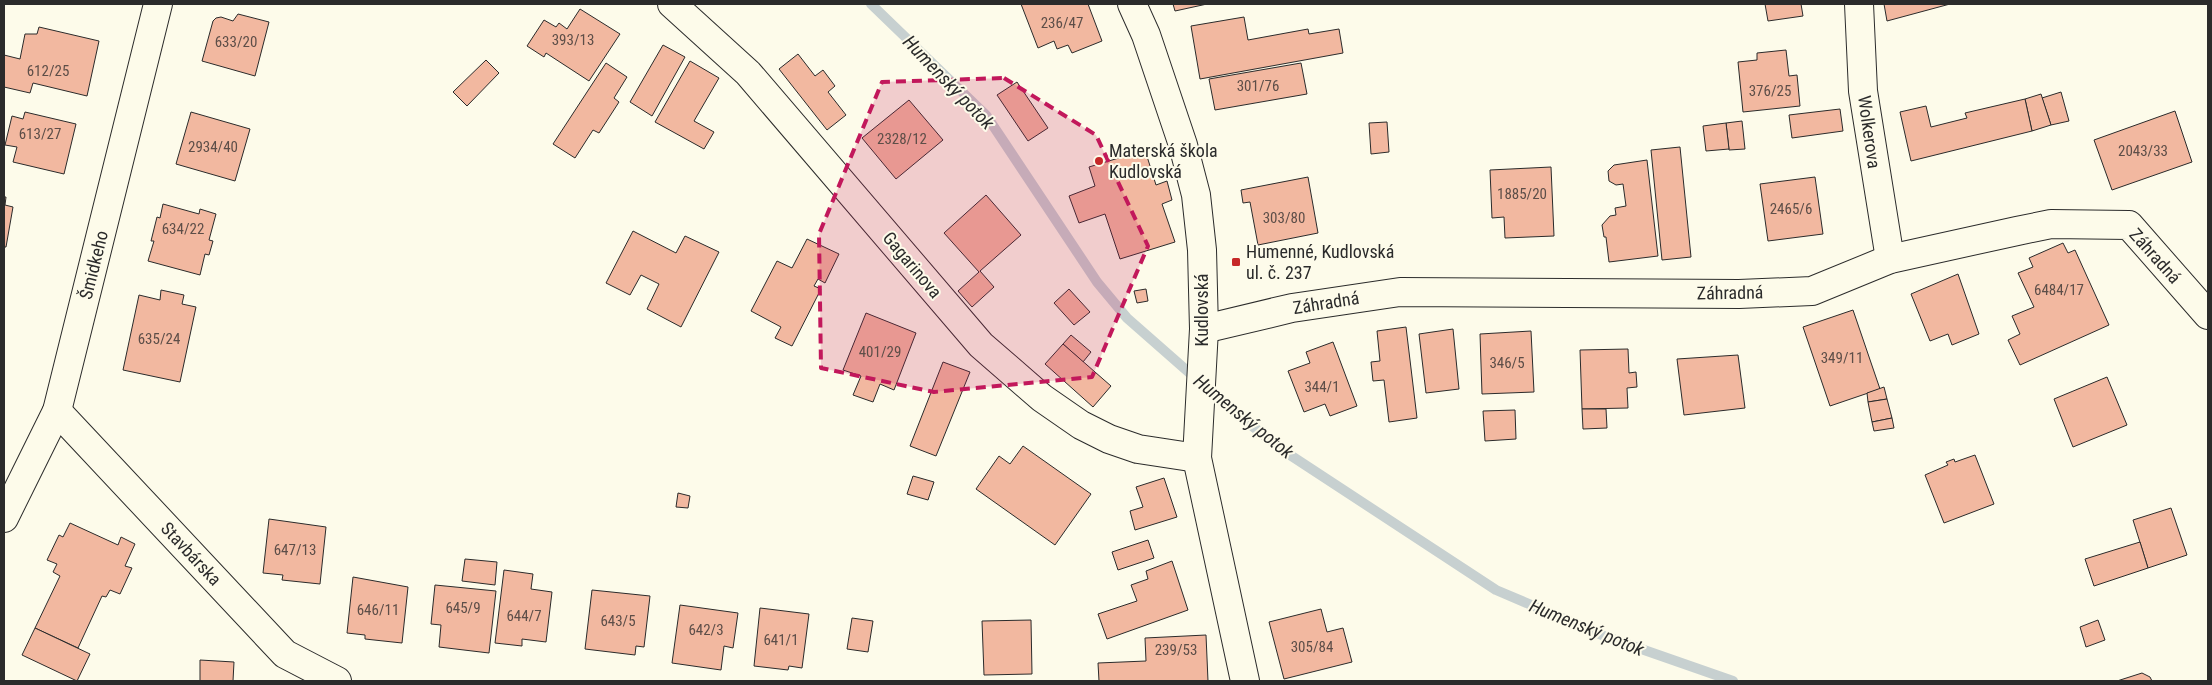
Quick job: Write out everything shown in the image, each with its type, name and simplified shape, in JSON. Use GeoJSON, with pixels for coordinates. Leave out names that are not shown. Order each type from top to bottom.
{"type":"FeatureCollection","features":[{"type":"Feature","properties":{"kind":"street","name":"Šmidkeho"},"geometry":{"type":"LineString","coordinates":[[4,518],[57,410],[158,4]]}},
{"type":"Feature","properties":{"kind":"street","name":"Gagarinova"},"geometry":{"type":"LineString","coordinates":[[672,4],[748,73],[981,345],[1042,398],[1081,424],[1109,439],[1138,449],[1197,458]]}},
{"type":"Feature","properties":{"kind":"street","name":"Kudlovská"},"geometry":{"type":"LineString","coordinates":[[1132,4],[1146,35],[1183,145],[1196,195],[1202,250],[1203,342],[1197,458],[1245,681]]}},
{"type":"Feature","properties":{"kind":"street","name":"Wolkerova"},"geometry":{"type":"LineString","coordinates":[[1859,4],[1863,91],[1890,259]]}},
{"type":"Feature","properties":{"kind":"street","name":"Záhradná"},"geometry":{"type":"LineString","coordinates":[[1203,342],[1292,308],[1400,292],[1740,294],[1812,291],[1890,259],[2050,224],[2130,225],[2208,315]]}},
{"type":"Feature","properties":{"kind":"street","name":"Stavbárska"},"geometry":{"type":"LineString","coordinates":[[57,410],[285,654],[337,681]]}},
{"type":"Feature","properties":{"kind":"highlighted area"},"geometry":{"type":"Polygon","coordinates":[[[1004,78],[1096,135],[1148,246],[1092,377],[934,392],[821,368],[819,234],[882,82],[1004,78]]]}},
{"type":"Feature","properties":{"kind":"building"},"geometry":{"type":"Polygon","coordinates":[[[1021,4],[1088,4],[1102,41],[1072,53],[1068,45],[1057,49],[1054,41],[1038,48],[1021,4]]]}},
{"type":"Feature","properties":{"kind":"building"},"geometry":{"type":"Polygon","coordinates":[[[1173,4],[1207,4],[1175,11],[1173,4]]]}},
{"type":"Feature","properties":{"kind":"building"},"geometry":{"type":"Polygon","coordinates":[[[1765,4],[1801,4],[1803,16],[1768,21],[1765,4]]]}},
{"type":"Feature","properties":{"kind":"building"},"geometry":{"type":"Polygon","coordinates":[[[1884,4],[1950,4],[1887,21],[1884,4]]]}},
{"type":"Feature","properties":{"kind":"building"},"geometry":{"type":"Polygon","coordinates":[[[580,9],[620,34],[589,81],[546,53],[544,57],[527,46],[544,20],[556,27],[559,23],[567,29],[580,9]]]}},
{"type":"Feature","properties":{"kind":"building"},"geometry":{"type":"Polygon","coordinates":[[[238,14],[269,22],[255,76],[202,61],[213,21],[221,17],[233,21],[238,14]]]}},
{"type":"Feature","properties":{"kind":"building"},"geometry":{"type":"Polygon","coordinates":[[[1244,17],[1248,40],[1308,29],[1309,34],[1339,29],[1343,53],[1200,79],[1191,26],[1244,17]]]}},
{"type":"Feature","properties":{"kind":"building"},"geometry":{"type":"Polygon","coordinates":[[[39,27],[99,41],[87,96],[33,83],[30,93],[4,87],[4,55],[20,59],[25,34],[37,34],[39,27]]]}},
{"type":"Feature","properties":{"kind":"building"},"geometry":{"type":"Polygon","coordinates":[[[663,45],[685,57],[652,116],[630,102],[663,45]]]}},
{"type":"Feature","properties":{"kind":"building"},"geometry":{"type":"Polygon","coordinates":[[[1786,50],[1789,76],[1797,75],[1800,106],[1743,112],[1738,62],[1757,60],[1757,53],[1786,50]]]}},
{"type":"Feature","properties":{"kind":"building"},"geometry":{"type":"Polygon","coordinates":[[[798,54],[815,76],[823,70],[835,86],[828,92],[846,115],[827,130],[779,69],[798,54]]]}},
{"type":"Feature","properties":{"kind":"building"},"geometry":{"type":"Polygon","coordinates":[[[486,60],[499,73],[467,106],[453,92],[486,60]]]}},
{"type":"Feature","properties":{"kind":"building"},"geometry":{"type":"Polygon","coordinates":[[[690,61],[719,78],[694,121],[714,132],[704,149],[655,122],[690,61]]]}},
{"type":"Feature","properties":{"kind":"building"},"geometry":{"type":"Polygon","coordinates":[[[606,63],[627,77],[614,98],[619,102],[599,133],[593,130],[575,158],[553,144],[606,63]]]}},
{"type":"Feature","properties":{"kind":"building"},"geometry":{"type":"Polygon","coordinates":[[[1301,63],[1307,94],[1215,110],[1209,79],[1301,63]]]}},
{"type":"Feature","properties":{"kind":"building"},"geometry":{"type":"Polygon","coordinates":[[[1017,82],[1048,128],[1028,141],[997,95],[1017,82]]]}},
{"type":"Feature","properties":{"kind":"building"},"geometry":{"type":"Polygon","coordinates":[[[2061,92],[2069,121],[2051,125],[2042,98],[2061,92]]]}},
{"type":"Feature","properties":{"kind":"building"},"geometry":{"type":"Polygon","coordinates":[[[2041,94],[2051,125],[2032,131],[2025,99],[2041,94]]]}},
{"type":"Feature","properties":{"kind":"building"},"geometry":{"type":"Polygon","coordinates":[[[2025,99],[2032,131],[1911,161],[1900,112],[1926,106],[1931,127],[1967,118],[1965,113],[2025,99]]]}},
{"type":"Feature","properties":{"kind":"building"},"geometry":{"type":"Polygon","coordinates":[[[909,100],[943,140],[896,179],[862,138],[909,100]]]}},
{"type":"Feature","properties":{"kind":"building"},"geometry":{"type":"Polygon","coordinates":[[[1840,109],[1843,131],[1792,138],[1789,115],[1840,109]]]}},
{"type":"Feature","properties":{"kind":"building"},"geometry":{"type":"Polygon","coordinates":[[[2175,111],[2192,162],[2112,190],[2094,140],[2175,111]]]}},
{"type":"Feature","properties":{"kind":"building"},"geometry":{"type":"Polygon","coordinates":[[[25,112],[76,124],[64,174],[13,162],[17,147],[5,145],[12,116],[23,119],[25,112]]]}},
{"type":"Feature","properties":{"kind":"building"},"geometry":{"type":"Polygon","coordinates":[[[191,112],[250,129],[235,181],[176,164],[191,112]]]}},
{"type":"Feature","properties":{"kind":"building"},"geometry":{"type":"Polygon","coordinates":[[[1742,121],[1745,149],[1729,150],[1726,123],[1742,121]]]}},
{"type":"Feature","properties":{"kind":"building"},"geometry":{"type":"Polygon","coordinates":[[[1387,122],[1389,152],[1371,154],[1369,123],[1387,122]]]}},
{"type":"Feature","properties":{"kind":"building"},"geometry":{"type":"Polygon","coordinates":[[[1726,123],[1729,149],[1706,151],[1703,126],[1726,123]]]}},
{"type":"Feature","properties":{"kind":"building"},"geometry":{"type":"Polygon","coordinates":[[[1680,147],[1691,257],[1662,260],[1651,150],[1680,147]]]}},
{"type":"Feature","properties":{"kind":"building"},"geometry":{"type":"Polygon","coordinates":[[[1145,150],[1156,185],[1167,181],[1172,200],[1162,204],[1175,242],[1120,259],[1105,214],[1079,223],[1069,196],[1095,186],[1089,167],[1145,150]]]}},
{"type":"Feature","properties":{"kind":"building"},"geometry":{"type":"Polygon","coordinates":[[[1647,160],[1658,256],[1609,262],[1606,237],[1604,237],[1602,225],[1610,216],[1616,215],[1615,208],[1626,206],[1623,184],[1616,185],[1609,181],[1608,171],[1614,165],[1647,160]]]}},
{"type":"Feature","properties":{"kind":"building"},"geometry":{"type":"Polygon","coordinates":[[[1551,167],[1554,236],[1505,238],[1504,217],[1492,218],[1490,170],[1551,167]]]}},
{"type":"Feature","properties":{"kind":"building"},"geometry":{"type":"Polygon","coordinates":[[[1308,177],[1318,233],[1258,245],[1250,202],[1243,203],[1241,190],[1308,177]]]}},
{"type":"Feature","properties":{"kind":"building"},"geometry":{"type":"Polygon","coordinates":[[[1815,177],[1823,234],[1768,241],[1760,184],[1815,177]]]}},
{"type":"Feature","properties":{"kind":"building"},"geometry":{"type":"Polygon","coordinates":[[[986,195],[1021,235],[980,271],[994,287],[972,307],[958,291],[979,272],[944,233],[986,195]]]}},
{"type":"Feature","properties":{"kind":"building"},"geometry":{"type":"Polygon","coordinates":[[[4,197],[6,197],[5,205],[13,207],[6,247],[4,247],[4,197]]]}},
{"type":"Feature","properties":{"kind":"building"},"geometry":{"type":"Polygon","coordinates":[[[163,204],[199,214],[200,209],[216,214],[209,240],[213,241],[209,255],[205,254],[200,275],[148,261],[154,241],[151,241],[157,217],[160,218],[163,204]]]}},
{"type":"Feature","properties":{"kind":"building"},"geometry":{"type":"Polygon","coordinates":[[[633,231],[676,253],[685,236],[719,252],[681,327],[647,309],[659,284],[641,275],[630,295],[606,283],[633,231]]]}},
{"type":"Feature","properties":{"kind":"building"},"geometry":{"type":"Polygon","coordinates":[[[807,239],[839,254],[825,283],[818,279],[814,286],[821,289],[792,346],[775,338],[781,327],[751,311],[777,261],[792,268],[807,239]]]}},
{"type":"Feature","properties":{"kind":"building"},"geometry":{"type":"Polygon","coordinates":[[[2063,243],[2068,253],[2075,250],[2109,325],[2020,365],[2008,340],[2020,334],[2012,316],[2034,307],[2018,273],[2033,267],[2029,258],[2063,243]]]}},
{"type":"Feature","properties":{"kind":"building"},"geometry":{"type":"Polygon","coordinates":[[[1958,274],[1979,334],[1952,345],[1948,334],[1930,341],[1911,294],[1958,274]]]}},
{"type":"Feature","properties":{"kind":"building"},"geometry":{"type":"Polygon","coordinates":[[[1069,289],[1090,312],[1074,325],[1054,303],[1069,289]]]}},
{"type":"Feature","properties":{"kind":"building"},"geometry":{"type":"Polygon","coordinates":[[[1146,289],[1148,301],[1137,303],[1134,291],[1146,289]]]}},
{"type":"Feature","properties":{"kind":"building"},"geometry":{"type":"Polygon","coordinates":[[[161,290],[184,295],[182,304],[196,307],[180,382],[123,370],[139,295],[160,300],[161,290]]]}},
{"type":"Feature","properties":{"kind":"building"},"geometry":{"type":"Polygon","coordinates":[[[1853,310],[1880,389],[1830,406],[1803,327],[1853,310]]]}},
{"type":"Feature","properties":{"kind":"building"},"geometry":{"type":"Polygon","coordinates":[[[866,313],[916,333],[894,390],[880,384],[873,402],[853,395],[861,376],[843,370],[866,313]]]}},
{"type":"Feature","properties":{"kind":"building"},"geometry":{"type":"Polygon","coordinates":[[[1406,327],[1417,418],[1389,422],[1384,380],[1373,381],[1371,362],[1380,361],[1377,331],[1406,327]]]}},
{"type":"Feature","properties":{"kind":"building"},"geometry":{"type":"Polygon","coordinates":[[[1453,329],[1459,389],[1426,393],[1419,334],[1453,329]]]}},
{"type":"Feature","properties":{"kind":"building"},"geometry":{"type":"Polygon","coordinates":[[[1531,331],[1534,392],[1482,394],[1480,334],[1531,331]]]}},
{"type":"Feature","properties":{"kind":"building"},"geometry":{"type":"Polygon","coordinates":[[[1071,335],[1091,352],[1083,362],[1063,344],[1071,335]]]}},
{"type":"Feature","properties":{"kind":"building"},"geometry":{"type":"Polygon","coordinates":[[[1333,342],[1357,406],[1330,416],[1325,404],[1304,412],[1288,371],[1310,363],[1306,352],[1333,342]]]}},
{"type":"Feature","properties":{"kind":"building"},"geometry":{"type":"Polygon","coordinates":[[[1063,344],[1111,386],[1093,407],[1045,364],[1063,344]]]}},
{"type":"Feature","properties":{"kind":"building"},"geometry":{"type":"Polygon","coordinates":[[[1628,349],[1629,373],[1636,372],[1637,387],[1627,388],[1628,408],[1582,409],[1580,350],[1628,349]]]}},
{"type":"Feature","properties":{"kind":"building"},"geometry":{"type":"Polygon","coordinates":[[[1738,355],[1745,408],[1684,415],[1677,359],[1738,355]]]}},
{"type":"Feature","properties":{"kind":"building"},"geometry":{"type":"Polygon","coordinates":[[[943,362],[970,372],[936,456],[910,446],[943,362]]]}},
{"type":"Feature","properties":{"kind":"building"},"geometry":{"type":"Polygon","coordinates":[[[2107,377],[2127,425],[2073,447],[2054,399],[2107,377]]]}},
{"type":"Feature","properties":{"kind":"building"},"geometry":{"type":"Polygon","coordinates":[[[1884,387],[1887,399],[1868,402],[1867,393],[1884,387]]]}},
{"type":"Feature","properties":{"kind":"building"},"geometry":{"type":"Polygon","coordinates":[[[1887,399],[1892,418],[1872,422],[1868,402],[1887,399]]]}},
{"type":"Feature","properties":{"kind":"building"},"geometry":{"type":"Polygon","coordinates":[[[1582,409],[1606,409],[1607,428],[1583,429],[1582,409]]]}},
{"type":"Feature","properties":{"kind":"building"},"geometry":{"type":"Polygon","coordinates":[[[1515,410],[1516,439],[1485,441],[1483,411],[1515,410]]]}},
{"type":"Feature","properties":{"kind":"building"},"geometry":{"type":"Polygon","coordinates":[[[1892,418],[1894,428],[1874,431],[1872,422],[1892,418]]]}},
{"type":"Feature","properties":{"kind":"building"},"geometry":{"type":"Polygon","coordinates":[[[1023,446],[1091,494],[1055,545],[976,489],[999,456],[1010,464],[1023,446]]]}},
{"type":"Feature","properties":{"kind":"building"},"geometry":{"type":"Polygon","coordinates":[[[1975,455],[1994,504],[1944,523],[1925,475],[1948,465],[1946,462],[1954,459],[1955,462],[1975,455]]]}},
{"type":"Feature","properties":{"kind":"building"},"geometry":{"type":"Polygon","coordinates":[[[913,476],[934,482],[928,500],[907,494],[913,476]]]}},
{"type":"Feature","properties":{"kind":"building"},"geometry":{"type":"Polygon","coordinates":[[[1164,478],[1177,517],[1135,530],[1130,511],[1143,507],[1136,487],[1164,478]]]}},
{"type":"Feature","properties":{"kind":"building"},"geometry":{"type":"Polygon","coordinates":[[[678,493],[690,496],[688,508],[676,507],[678,493]]]}},
{"type":"Feature","properties":{"kind":"building"},"geometry":{"type":"Polygon","coordinates":[[[2171,508],[2187,555],[2148,568],[2133,520],[2171,508]]]}},
{"type":"Feature","properties":{"kind":"building"},"geometry":{"type":"Polygon","coordinates":[[[269,519],[326,527],[320,584],[282,580],[283,575],[263,573],[269,519]]]}},
{"type":"Feature","properties":{"kind":"building"},"geometry":{"type":"Polygon","coordinates":[[[70,523],[118,545],[121,537],[135,544],[125,566],[132,568],[120,594],[110,590],[106,597],[102,596],[78,648],[35,628],[60,576],[53,572],[57,564],[47,560],[59,535],[63,537],[70,523]]]}},
{"type":"Feature","properties":{"kind":"building"},"geometry":{"type":"Polygon","coordinates":[[[1148,540],[1154,558],[1118,570],[1112,552],[1148,540]]]}},
{"type":"Feature","properties":{"kind":"building"},"geometry":{"type":"Polygon","coordinates":[[[2140,542],[2148,568],[2094,586],[2085,559],[2140,542]]]}},
{"type":"Feature","properties":{"kind":"building"},"geometry":{"type":"Polygon","coordinates":[[[465,559],[497,562],[495,585],[462,581],[465,559]]]}},
{"type":"Feature","properties":{"kind":"building"},"geometry":{"type":"Polygon","coordinates":[[[1172,561],[1188,610],[1107,639],[1098,614],[1137,601],[1131,585],[1148,579],[1146,571],[1172,561]]]}},
{"type":"Feature","properties":{"kind":"building"},"geometry":{"type":"Polygon","coordinates":[[[504,570],[533,574],[531,589],[552,592],[546,642],[522,639],[522,646],[495,643],[504,570]]]}},
{"type":"Feature","properties":{"kind":"building"},"geometry":{"type":"Polygon","coordinates":[[[353,577],[408,587],[402,643],[365,639],[365,635],[347,633],[353,577]]]}},
{"type":"Feature","properties":{"kind":"building"},"geometry":{"type":"Polygon","coordinates":[[[435,585],[496,591],[489,653],[439,647],[441,625],[431,624],[435,585]]]}},
{"type":"Feature","properties":{"kind":"building"},"geometry":{"type":"Polygon","coordinates":[[[592,590],[650,596],[644,647],[636,646],[635,655],[585,649],[592,590]]]}},
{"type":"Feature","properties":{"kind":"building"},"geometry":{"type":"Polygon","coordinates":[[[680,605],[738,613],[733,648],[724,646],[721,670],[672,663],[680,605]]]}},
{"type":"Feature","properties":{"kind":"building"},"geometry":{"type":"Polygon","coordinates":[[[760,608],[809,614],[802,668],[789,666],[788,670],[754,666],[760,608]]]}},
{"type":"Feature","properties":{"kind":"building"},"geometry":{"type":"Polygon","coordinates":[[[1321,609],[1327,632],[1343,628],[1352,662],[1284,679],[1269,622],[1321,609]]]}},
{"type":"Feature","properties":{"kind":"building"},"geometry":{"type":"Polygon","coordinates":[[[852,618],[873,621],[868,652],[847,649],[852,618]]]}},
{"type":"Feature","properties":{"kind":"building"},"geometry":{"type":"Polygon","coordinates":[[[1031,620],[1032,674],[984,675],[982,621],[1031,620]]]}},
{"type":"Feature","properties":{"kind":"building"},"geometry":{"type":"Polygon","coordinates":[[[2098,620],[2105,640],[2086,647],[2080,627],[2098,620]]]}},
{"type":"Feature","properties":{"kind":"building"},"geometry":{"type":"Polygon","coordinates":[[[35,628],[90,654],[77,681],[22,655],[35,628]]]}},
{"type":"Feature","properties":{"kind":"building"},"geometry":{"type":"Polygon","coordinates":[[[1206,635],[1208,681],[1099,681],[1098,663],[1146,661],[1145,638],[1206,635]]]}},
{"type":"Feature","properties":{"kind":"building"},"geometry":{"type":"Polygon","coordinates":[[[200,660],[234,662],[233,681],[200,681],[200,660]]]}},
{"type":"Feature","properties":{"kind":"building"},"geometry":{"type":"Polygon","coordinates":[[[2142,673],[2150,677],[2152,681],[2117,681],[2142,673]]]}},
{"type":"Feature","properties":{"kind":"waterway","name":"Humenský potok"},"geometry":{"type":"LineString","coordinates":[[871,4],[986,115],[1097,282],[1127,318],[1234,412],[1287,453],[1496,590],[1604,636],[1733,681]]}},
{"type":"Feature","properties":{"kind":"place","name":"Materská škola Kudlovská"},"geometry":{"type":"Point","coordinates":[1099,161]}},
{"type":"Feature","properties":{"kind":"place","name":"Humenné, Kudlovská ul. č. 237"},"geometry":{"type":"Point","coordinates":[1236,262]}}]}
